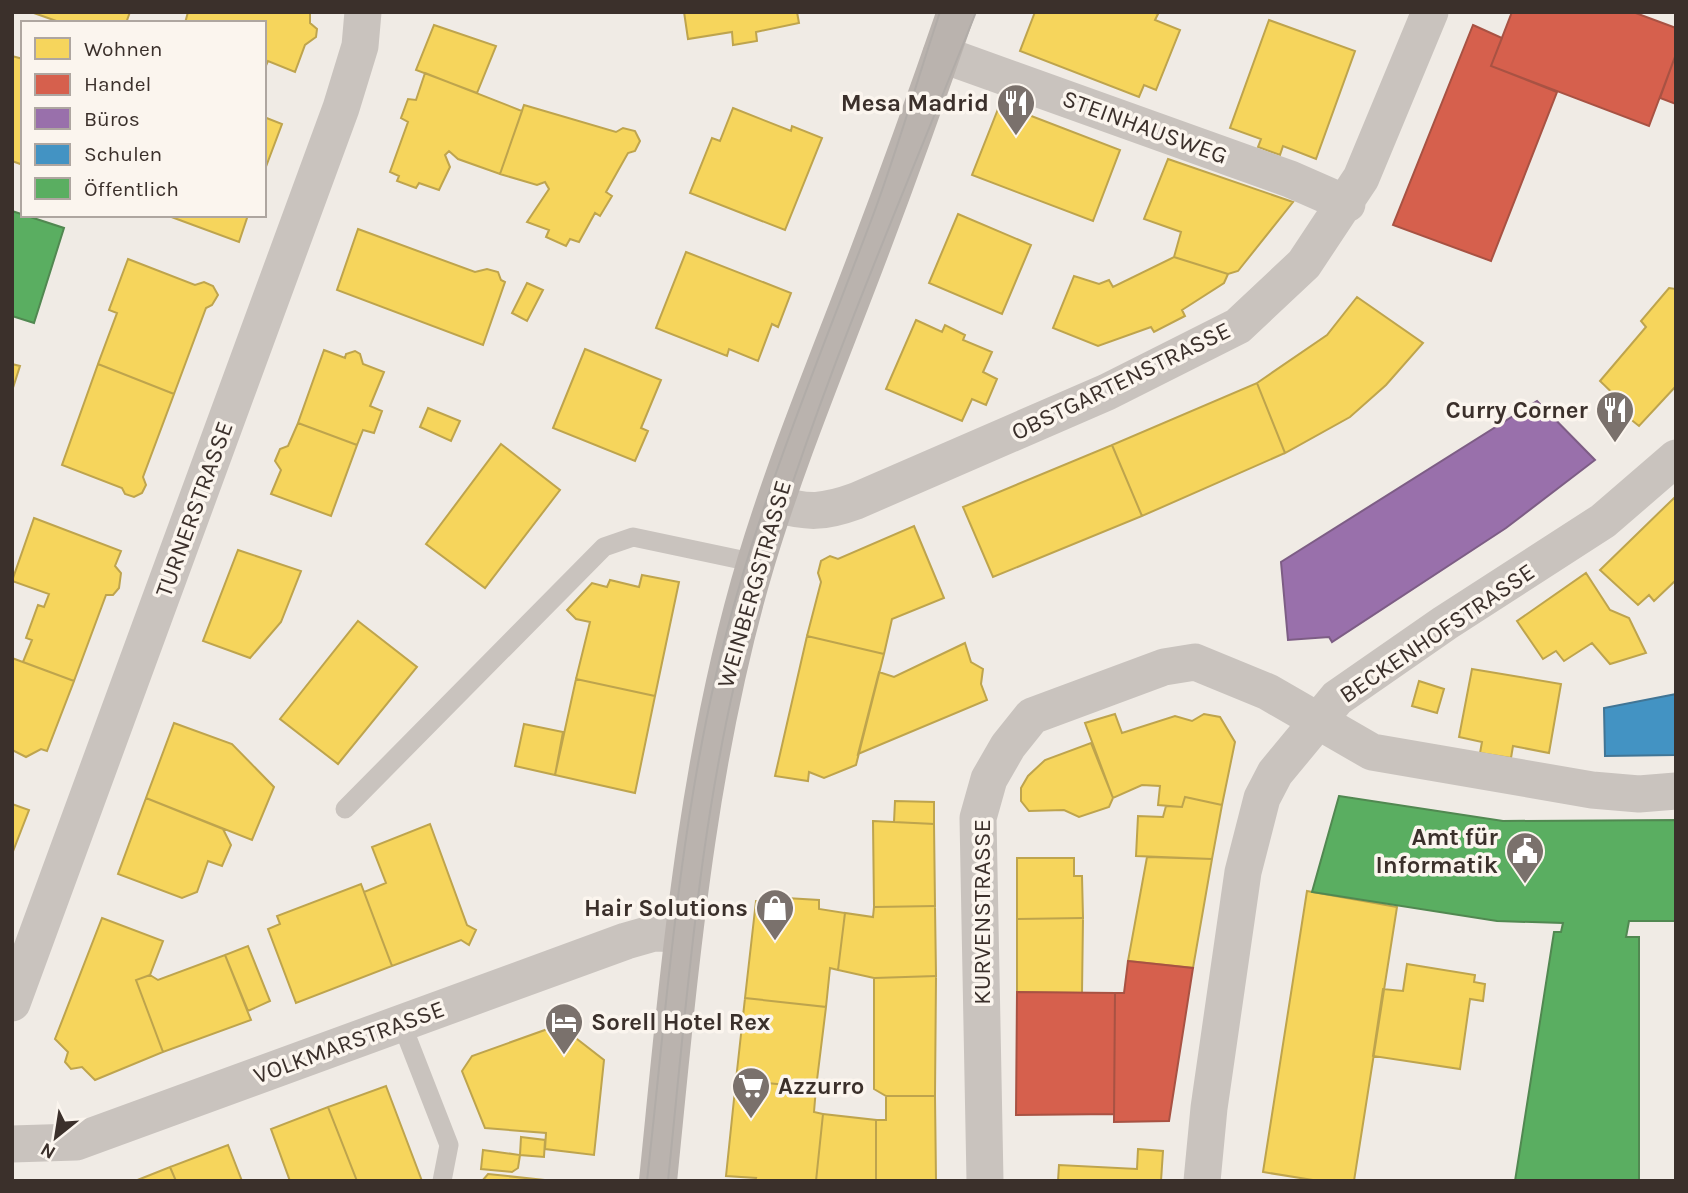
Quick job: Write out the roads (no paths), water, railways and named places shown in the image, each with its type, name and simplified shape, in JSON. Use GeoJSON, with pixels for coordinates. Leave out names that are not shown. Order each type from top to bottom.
{"type":"FeatureCollection","features":[{"type":"Feature","properties":{"kind":"street","name":"TURNERSTRASSE"},"geometry":{"type":"LineString","coordinates":[[12,1003],[341,108],[360,46],[363,12]]}},
{"type":"Feature","properties":{"kind":"street","name":"WEINBERGSTRASSE"},"geometry":{"type":"LineString","coordinates":[[658,1181],[684,934],[726,676],[756,563],[775,504],[956,12]]}},
{"type":"Feature","properties":{"kind":"street","name":"OBSTGARTENSTRASSE"},"geometry":{"type":"LineString","coordinates":[[775,504],[805,513],[832,510],[856,502],[1107,393],[1238,326],[1304,264],[1347,204],[1361,178],[1430,12]]}},
{"type":"Feature","properties":{"kind":"street","name":"STEINHAUSWEG"},"geometry":{"type":"LineString","coordinates":[[941,54],[1290,178],[1347,204]]}},
{"type":"Feature","properties":{"kind":"street","name":"BECKENHOFSTRASSE"},"geometry":{"type":"LineString","coordinates":[[1202,1181],[1209,1108],[1246,860],[1262,798],[1275,773],[1337,698],[1445,622],[1603,521],[1676,458]]}},
{"type":"Feature","properties":{"kind":"street","name":"KURVENSTRASSE"},"geometry":{"type":"LineString","coordinates":[[985,1181],[978,818],[989,779],[1007,746],[1032,716],[1164,667],[1195,662],[1268,692],[1372,752],[1592,790],[1639,794],[1676,791]]}},
{"type":"Feature","properties":{"kind":"street","name":"VOLKMARSTRASSE"},"geometry":{"type":"LineString","coordinates":[[12,1144],[76,1142],[626,940],[654,933],[684,934]]}},
{"type":"Feature","properties":{"kind":"lane"},"geometry":{"type":"LineString","coordinates":[[345,809],[604,547],[633,537],[756,563]]}},
{"type":"Feature","properties":{"kind":"lane"},"geometry":{"type":"LineString","coordinates":[[401,1022],[449,1145],[442,1181]]}},
{"type":"Feature","properties":{"kind":"tram line"},"geometry":{"type":"LineString","coordinates":[[647,1181],[682,863],[716,675],[765,503],[879,200],[940,12]]}},
{"type":"Feature","properties":{"kind":"tram line"},"geometry":{"type":"LineString","coordinates":[[668,1181],[690,964],[709,820],[736,677],[754,607],[777,531],[829,381],[976,12]]}},
{"type":"Feature","properties":{"kind":"place","name":"Mesa Madrid"},"geometry":{"type":"Point","coordinates":[1016,137]}},
{"type":"Feature","properties":{"kind":"place","name":"Curry Corner"},"geometry":{"type":"Point","coordinates":[1615,444]}},
{"type":"Feature","properties":{"kind":"place","name":"Amt für Informatik"},"geometry":{"type":"Point","coordinates":[1525,885]}},
{"type":"Feature","properties":{"kind":"place","name":"Hair Solutions"},"geometry":{"type":"Point","coordinates":[775,942]}},
{"type":"Feature","properties":{"kind":"place","name":"Sorell Hotel Rex"},"geometry":{"type":"Point","coordinates":[564,1056]}},
{"type":"Feature","properties":{"kind":"place","name":"Azzurro"},"geometry":{"type":"Point","coordinates":[751,1120]}}]}
